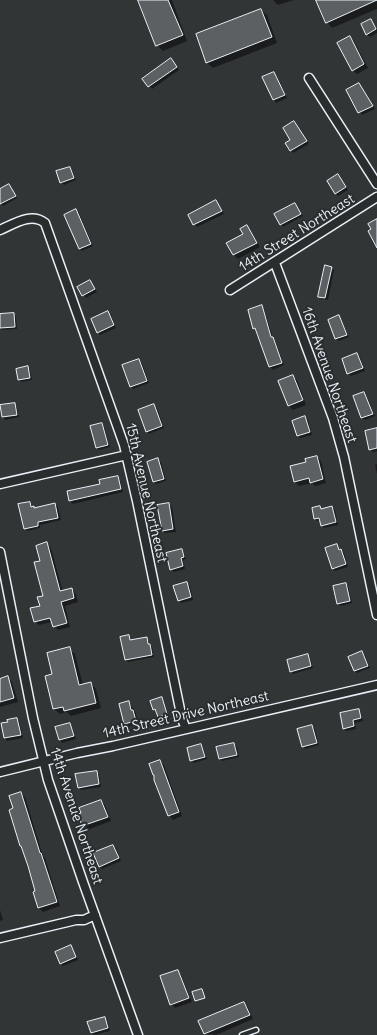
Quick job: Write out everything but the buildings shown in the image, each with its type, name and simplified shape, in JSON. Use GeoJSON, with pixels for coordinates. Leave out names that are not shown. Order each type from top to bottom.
{"type":"FeatureCollection","features":[{"type":"Feature","properties":{"kind":"street"},"geometry":{"type":"LineString","coordinates":[[309,78],[377,184]]}},
{"type":"Feature","properties":{"kind":"street","name":"14th Street Northeast"},"geometry":{"type":"LineString","coordinates":[[230,290],[377,197]]}},
{"type":"Feature","properties":{"kind":"street","name":"15th Avenue Northeast"},"geometry":{"type":"LineString","coordinates":[[0,230],[30,218],[40,219],[45,223],[127,455],[182,719],[186,729]]}},
{"type":"Feature","properties":{"kind":"street","name":"16th Avenue Northeast"},"geometry":{"type":"LineString","coordinates":[[274,263],[333,418],[344,457],[377,614]]}},
{"type":"Feature","properties":{"kind":"street"},"geometry":{"type":"LineString","coordinates":[[0,484],[127,455]]}},
{"type":"Feature","properties":{"kind":"street","name":"14th Avenue Northeast"},"geometry":{"type":"LineString","coordinates":[[0,552],[33,718],[51,788],[94,915],[138,1035]]}},
{"type":"Feature","properties":{"kind":"street","name":"14th Street Drive Northeast"},"geometry":{"type":"LineString","coordinates":[[0,772],[377,685]]}},
{"type":"Feature","properties":{"kind":"street"},"geometry":{"type":"LineString","coordinates":[[0,938],[76,920],[84,920],[94,915]]}},
{"type":"Feature","properties":{"kind":"lane"},"geometry":{"type":"LineString","coordinates":[[242,1035],[256,1030]]}}]}
